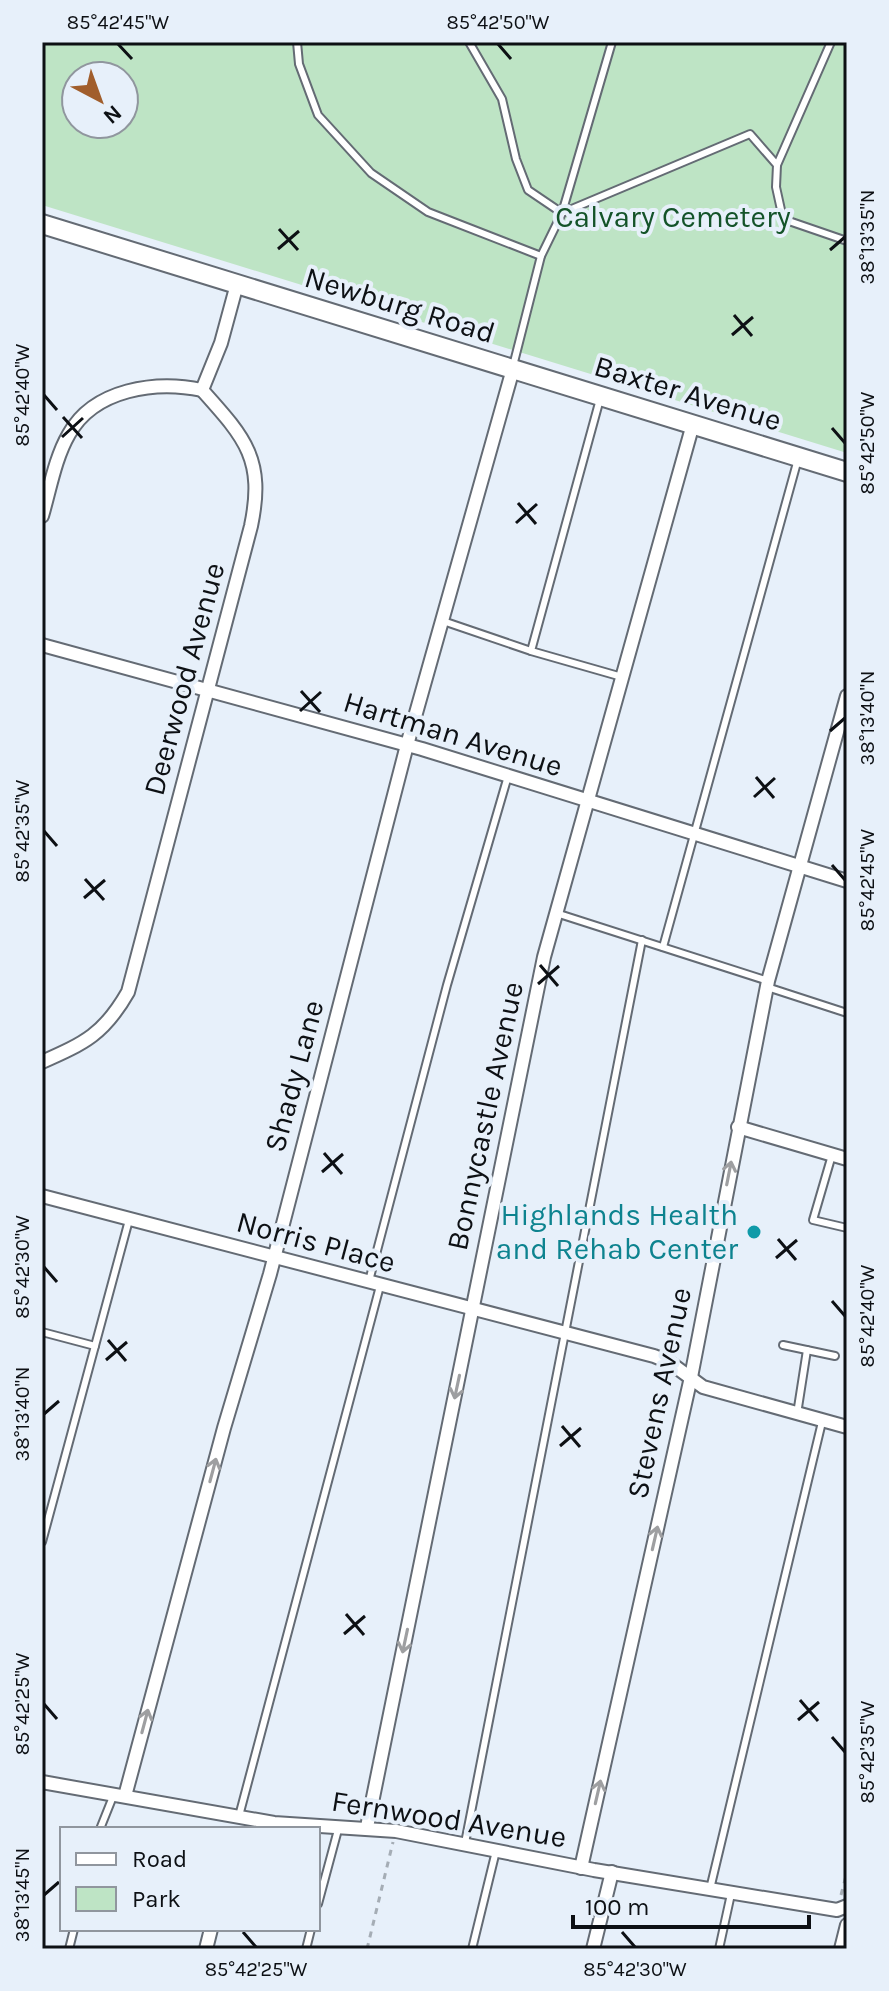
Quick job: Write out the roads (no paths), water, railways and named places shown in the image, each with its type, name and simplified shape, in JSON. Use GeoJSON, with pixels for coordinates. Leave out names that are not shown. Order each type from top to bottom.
{"type":"FeatureCollection","features":[{"type":"Feature","properties":{"kind":"main road","name":"Newburg Road"},"geometry":{"type":"LineString","coordinates":[[42,224],[513,369]]}},
{"type":"Feature","properties":{"kind":"main road","name":"Baxter Avenue"},"geometry":{"type":"LineString","coordinates":[[513,369],[847,472]]}},
{"type":"Feature","properties":{"kind":"street"},"geometry":{"type":"LineString","coordinates":[[42,516],[63,446],[86,413],[109,399],[135,389],[182,385],[202,390],[221,343],[237,284]]}},
{"type":"Feature","properties":{"kind":"street","name":"Shady Lane"},"geometry":{"type":"LineString","coordinates":[[119,1795],[273,1258],[407,745],[513,369]]}},
{"type":"Feature","properties":{"kind":"street","name":"Deerwood Avenue"},"geometry":{"type":"LineString","coordinates":[[42,1062],[98,1034],[128,992],[251,526],[257,482],[245,440],[202,390]]}},
{"type":"Feature","properties":{"kind":"street","name":"Bonnycastle Avenue"},"geometry":{"type":"LineString","coordinates":[[367,1827],[556,913],[693,424]]}},
{"type":"Feature","properties":{"kind":"street","name":"Hartman Avenue"},"geometry":{"type":"LineString","coordinates":[[42,645],[407,745],[847,881]]}},
{"type":"Feature","properties":{"kind":"street","name":"Stevens Avenue"},"geometry":{"type":"LineString","coordinates":[[581,1868],[691,1377],[767,984],[847,696]]}},
{"type":"Feature","properties":{"kind":"street"},"geometry":{"type":"LineString","coordinates":[[738,1127],[847,1159]]}},
{"type":"Feature","properties":{"kind":"street","name":"Norris Place"},"geometry":{"type":"LineString","coordinates":[[42,1196],[654,1356],[703,1387],[847,1427]]}},
{"type":"Feature","properties":{"kind":"street","name":"Fernwood Avenue"},"geometry":{"type":"LineString","coordinates":[[42,1782],[119,1795],[238,1824],[367,1827],[732,1893],[837,1910],[847,1906]]}},
{"type":"Feature","properties":{"kind":"street"},"geometry":{"type":"LineString","coordinates":[[593,1949],[612,1872]]}},
{"type":"Feature","properties":{"kind":"street"},"geometry":{"type":"LineString","coordinates":[[841,1949],[847,1925]]}},
{"type":"Feature","properties":{"kind":"lane"},"geometry":{"type":"LineString","coordinates":[[297,42],[299,64],[318,115],[371,173],[428,212],[541,256]]}},
{"type":"Feature","properties":{"kind":"lane"},"geometry":{"type":"LineString","coordinates":[[469,42],[502,99],[516,159],[528,190],[562,213]]}},
{"type":"Feature","properties":{"kind":"lane"},"geometry":{"type":"LineString","coordinates":[[513,369],[541,256],[562,213],[612,42]]}},
{"type":"Feature","properties":{"kind":"lane"},"geometry":{"type":"LineString","coordinates":[[831,42],[777,165],[776,187],[783,219],[847,241]]}},
{"type":"Feature","properties":{"kind":"lane"},"geometry":{"type":"LineString","coordinates":[[562,213],[750,134],[777,165]]}},
{"type":"Feature","properties":{"kind":"lane"},"geometry":{"type":"LineString","coordinates":[[531,651],[601,396]]}},
{"type":"Feature","properties":{"kind":"lane"},"geometry":{"type":"LineString","coordinates":[[663,947],[799,456]]}},
{"type":"Feature","properties":{"kind":"lane"},"geometry":{"type":"LineString","coordinates":[[441,620],[531,651],[622,677]]}},
{"type":"Feature","properties":{"kind":"lane"},"geometry":{"type":"LineString","coordinates":[[238,1824],[447,985],[508,776]]}},
{"type":"Feature","properties":{"kind":"lane"},"geometry":{"type":"LineString","coordinates":[[556,913],[663,947],[847,1013]]}},
{"type":"Feature","properties":{"kind":"lane"},"geometry":{"type":"LineString","coordinates":[[464,1845],[642,940]]}},
{"type":"Feature","properties":{"kind":"lane"},"geometry":{"type":"LineString","coordinates":[[832,1155],[813,1220],[847,1228]]}},
{"type":"Feature","properties":{"kind":"lane"},"geometry":{"type":"LineString","coordinates":[[42,1542],[129,1220]]}},
{"type":"Feature","properties":{"kind":"lane"},"geometry":{"type":"LineString","coordinates":[[42,1332],[95,1346]]}},
{"type":"Feature","properties":{"kind":"lane"},"geometry":{"type":"LineString","coordinates":[[783,1345],[835,1356]]}},
{"type":"Feature","properties":{"kind":"lane"},"geometry":{"type":"LineString","coordinates":[[797,1414],[807,1350]]}},
{"type":"Feature","properties":{"kind":"lane"},"geometry":{"type":"LineString","coordinates":[[710,1889],[822,1420]]}},
{"type":"Feature","properties":{"kind":"lane"},"geometry":{"type":"LineString","coordinates":[[101,1827],[119,1795]]}},
{"type":"Feature","properties":{"kind":"lane"},"geometry":{"type":"LineString","coordinates":[[320,1896],[339,1825]]}},
{"type":"Feature","properties":{"kind":"lane"},"geometry":{"type":"LineString","coordinates":[[472,1949],[496,1851]]}},
{"type":"Feature","properties":{"kind":"lane"},"geometry":{"type":"LineString","coordinates":[[719,1949],[732,1893]]}},
{"type":"Feature","properties":{"kind":"place","name":"Highlands Health and Rehab Center"},"geometry":{"type":"Point","coordinates":[754,1232]}},
{"type":"Feature","properties":{"kind":"park label","name":"Calvary Cemetery"},"geometry":{"type":"Point","coordinates":[673,217]}}]}
